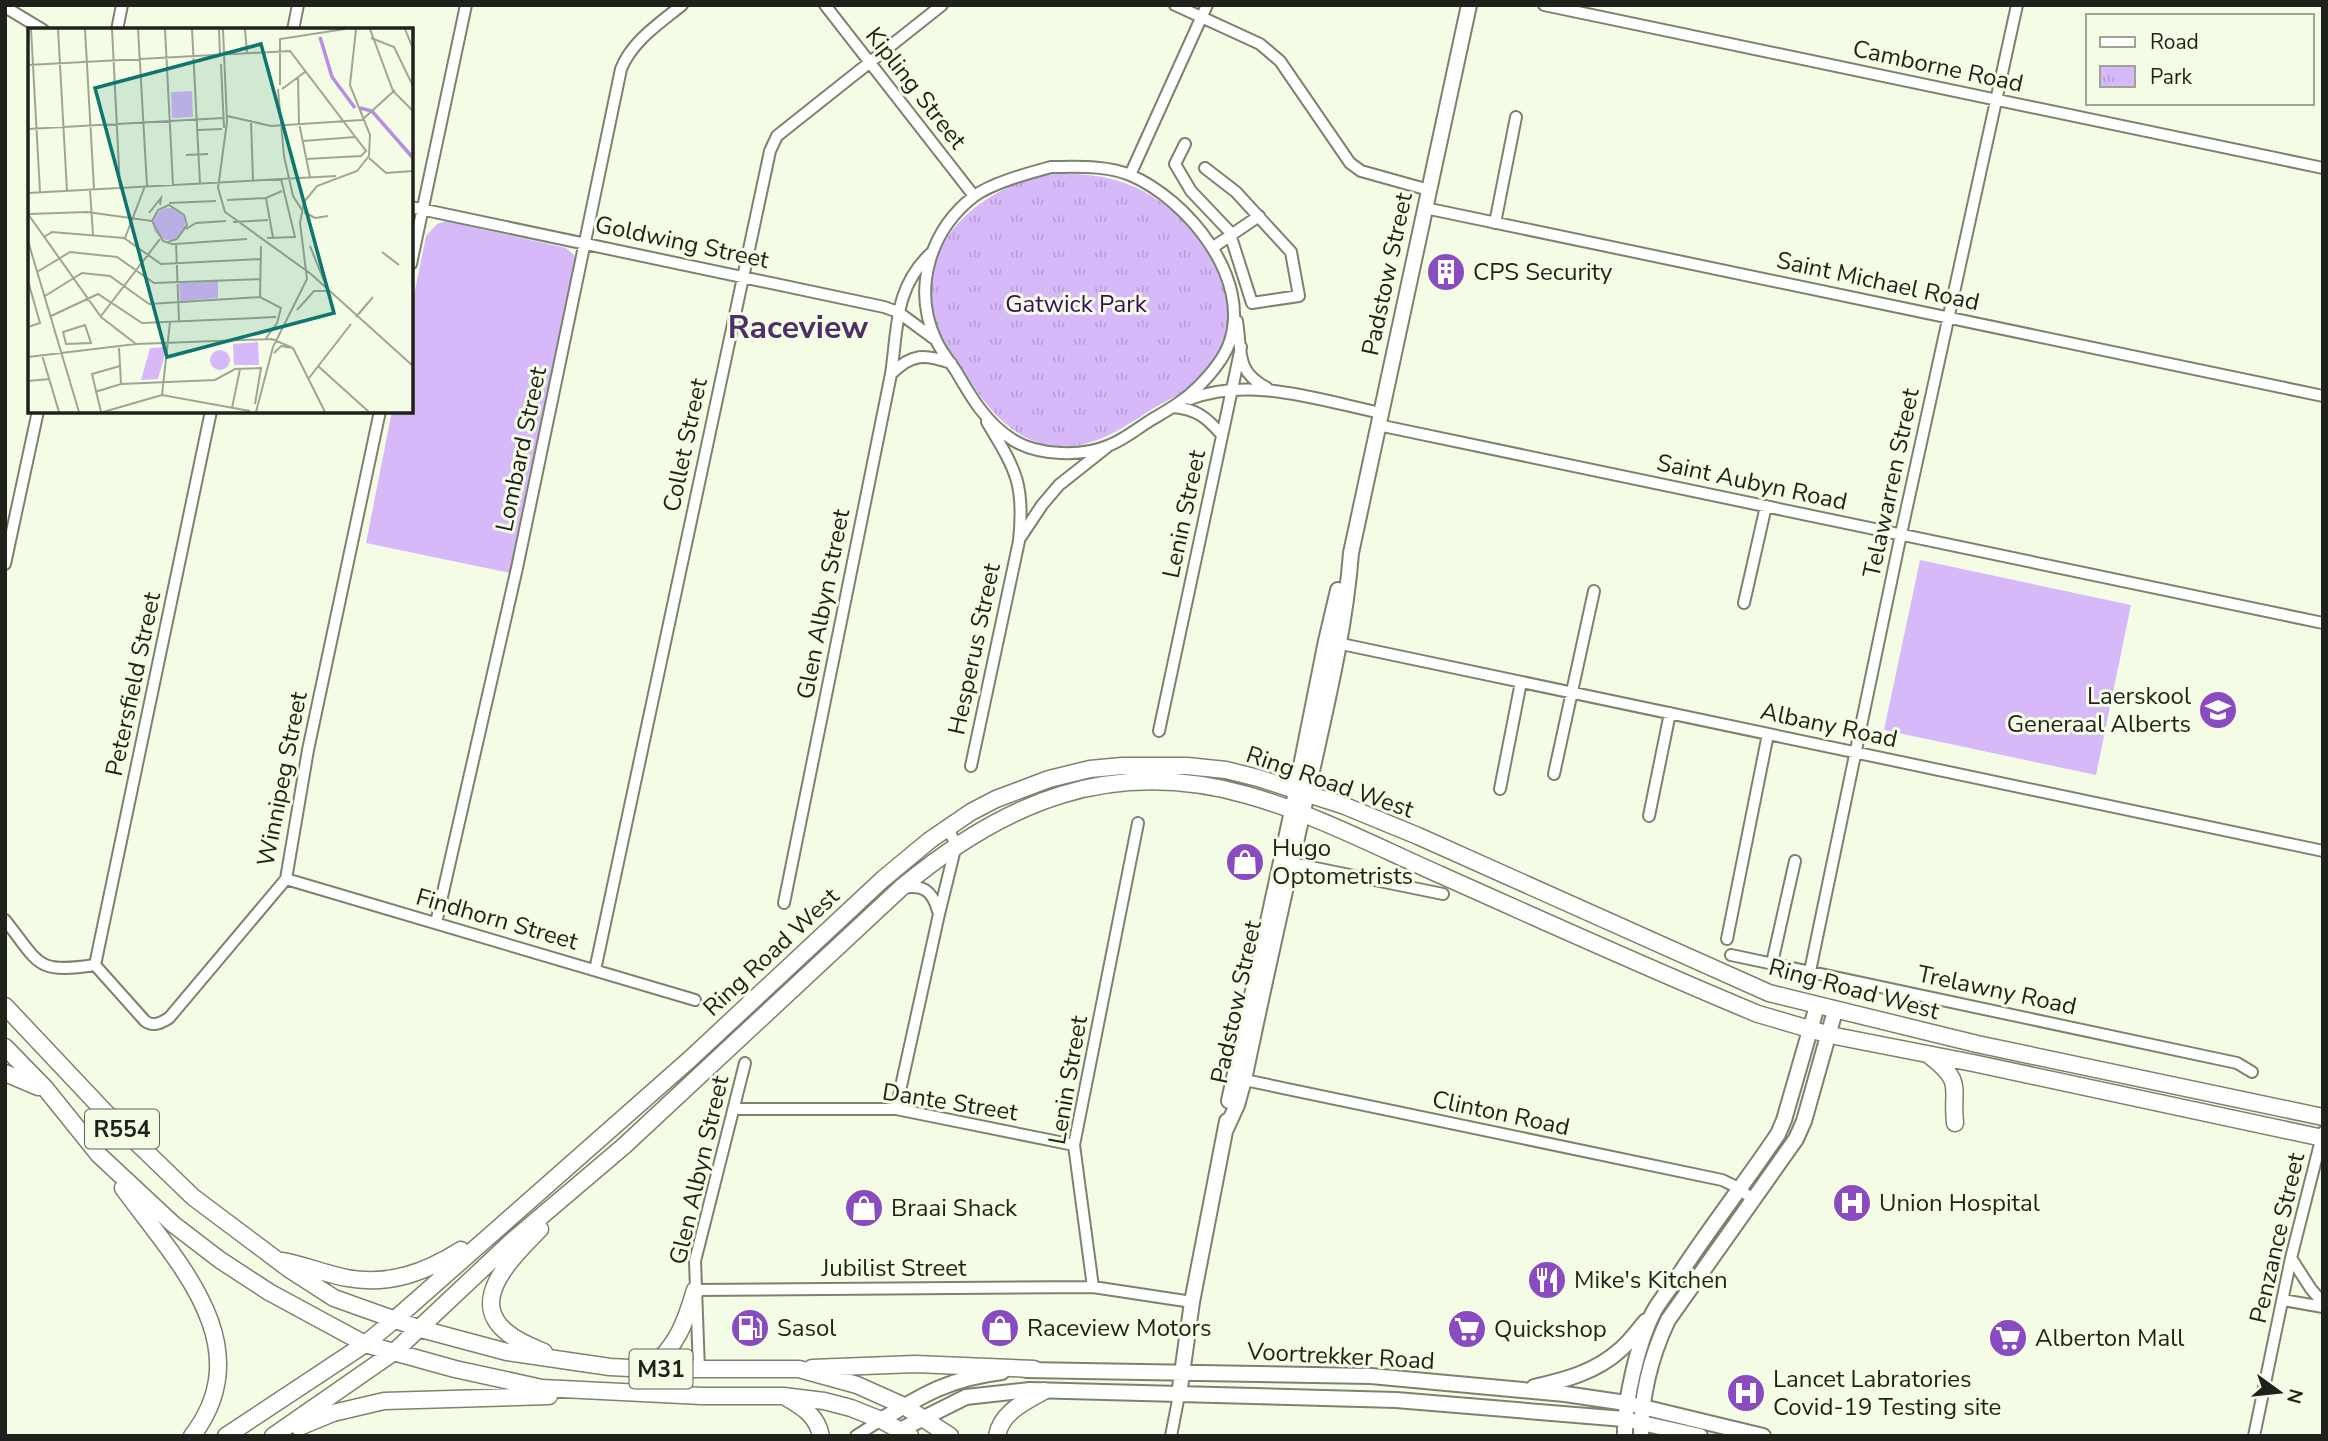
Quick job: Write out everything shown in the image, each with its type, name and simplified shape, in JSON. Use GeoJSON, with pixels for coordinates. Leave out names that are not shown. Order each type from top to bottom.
{"type":"FeatureCollection","features":[{"type":"Feature","properties":{"kind":"main road","name":"Ring Road West"},"geometry":{"type":"LineString","coordinates":[[226,1436],[365,1344],[393,1321],[689,1059],[883,879],[948,828],[988,803],[1024,788],[1090,769],[1187,766],[1226,771],[1301,791],[1418,836],[1769,993],[1978,1044],[2323,1117]]}},
{"type":"Feature","properties":{"kind":"main road","name":"Ring Road West"},"geometry":{"type":"LineString","coordinates":[[273,1435],[394,1352],[421,1329],[511,1242],[624,1146],[901,888],[956,845],[1020,809],[1065,793],[1110,784],[1147,782],[1196,785],[1249,796],[1297,813],[1713,996],[1758,1014],[1829,1035],[2322,1136]]}},
{"type":"Feature","properties":{"kind":"main road","name":"R554"},"geometry":{"type":"LineString","coordinates":[[5,1006],[105,1112],[193,1197],[334,1298],[421,1329]]}},
{"type":"Feature","properties":{"kind":"main road","name":"R554"},"geometry":{"type":"LineString","coordinates":[[5,1047],[59,1104],[99,1155],[173,1224],[220,1260],[269,1292],[365,1344],[394,1352]]}},
{"type":"Feature","properties":{"kind":"main road"},"geometry":{"type":"LineString","coordinates":[[1928,1054],[1951,1074],[1956,1093],[1955,1123]]}},
{"type":"Feature","properties":{"kind":"main road"},"geometry":{"type":"LineString","coordinates":[[5,1073],[36,1086],[59,1104]]}},
{"type":"Feature","properties":{"kind":"main road"},"geometry":{"type":"LineString","coordinates":[[99,1155],[195,1287],[207,1308],[218,1352],[218,1375],[201,1425],[192,1436]]}},
{"type":"Feature","properties":{"kind":"main road"},"geometry":{"type":"LineString","coordinates":[[562,1360],[508,1334],[498,1322],[491,1305],[494,1288],[505,1266],[550,1219],[572,1189]]}},
{"type":"Feature","properties":{"kind":"main road"},"geometry":{"type":"LineString","coordinates":[[277,1259],[364,1280],[407,1276],[432,1268],[499,1225]]}},
{"type":"Feature","properties":{"kind":"main road"},"geometry":{"type":"LineString","coordinates":[[650,1369],[676,1341],[688,1315],[695,1290]]}},
{"type":"Feature","properties":{"kind":"main road","name":"M31"},"geometry":{"type":"LineString","coordinates":[[421,1329],[507,1352],[610,1367],[799,1369],[858,1385],[904,1406],[922,1418]]}},
{"type":"Feature","properties":{"kind":"main road","name":"M31"},"geometry":{"type":"LineString","coordinates":[[394,1352],[504,1381],[542,1388],[702,1396],[783,1396],[824,1401],[881,1420],[900,1434]]}},
{"type":"Feature","properties":{"kind":"main road"},"geometry":{"type":"LineString","coordinates":[[799,1369],[915,1363],[1034,1369]]}},
{"type":"Feature","properties":{"kind":"main road"},"geometry":{"type":"LineString","coordinates":[[997,1436],[998,1429],[1015,1407],[1044,1391]]}},
{"type":"Feature","properties":{"kind":"main road"},"geometry":{"type":"LineString","coordinates":[[273,1435],[333,1413],[384,1401],[544,1397],[590,1392]]}},
{"type":"Feature","properties":{"kind":"main road"},"geometry":{"type":"LineString","coordinates":[[783,1396],[807,1411],[819,1428],[821,1436]]}},
{"type":"Feature","properties":{"kind":"main road"},"geometry":{"type":"LineString","coordinates":[[922,1418],[950,1436]]}},
{"type":"Feature","properties":{"kind":"street"},"geometry":{"type":"LineString","coordinates":[[117,28],[122,5]]}},
{"type":"Feature","properties":{"kind":"street"},"geometry":{"type":"LineString","coordinates":[[293,28],[298,5]]}},
{"type":"Feature","properties":{"kind":"street"},"geometry":{"type":"LineString","coordinates":[[413,256],[466,5]]}},
{"type":"Feature","properties":{"kind":"street","name":"Lombard Street"},"geometry":{"type":"LineString","coordinates":[[436,923],[517,568],[621,69],[626,56],[654,27],[682,5]]}},
{"type":"Feature","properties":{"kind":"street","name":"Kipling Street"},"geometry":{"type":"LineString","coordinates":[[825,5],[974,196]]}},
{"type":"Feature","properties":{"kind":"street","name":"Collet Street"},"geometry":{"type":"LineString","coordinates":[[596,970],[770,151],[777,136],[942,5]]}},
{"type":"Feature","properties":{"kind":"street"},"geometry":{"type":"LineString","coordinates":[[1175,5],[1260,44],[1280,61],[1350,163],[1360,171],[1429,190]]}},
{"type":"Feature","properties":{"kind":"street"},"geometry":{"type":"LineString","coordinates":[[1130,175],[1207,5]]}},
{"type":"Feature","properties":{"kind":"street","name":"Padstow Street"},"geometry":{"type":"LineString","coordinates":[[1239,1079],[1469,5]]}},
{"type":"Feature","properties":{"kind":"street","name":"Camborne Road"},"geometry":{"type":"LineString","coordinates":[[1544,5],[2323,168]]}},
{"type":"Feature","properties":{"kind":"street","name":"Telawarren Street"},"geometry":{"type":"LineString","coordinates":[[1810,971],[1901,534],[2017,5]]}},
{"type":"Feature","properties":{"kind":"street"},"geometry":{"type":"LineString","coordinates":[[5,8],[40,28]]}},
{"type":"Feature","properties":{"kind":"street"},"geometry":{"type":"LineString","coordinates":[[1495,223],[1516,117]]}},
{"type":"Feature","properties":{"kind":"street"},"geometry":{"type":"LineString","coordinates":[[1185,144],[1175,164],[1191,191],[1231,235],[1252,303],[1299,296],[1291,252],[1236,192],[1205,167]]}},
{"type":"Feature","properties":{"kind":"street"},"geometry":{"type":"LineString","coordinates":[[936,340],[927,310],[926,280],[930,254],[951,220],[974,196],[1015,177],[1051,167],[1095,167],[1130,175],[1169,200],[1202,233],[1230,286],[1244,368],[1249,376],[1273,391]]}},
{"type":"Feature","properties":{"kind":"street","name":"Goldwing Street"},"geometry":{"type":"LineString","coordinates":[[413,206],[884,307],[898,313],[936,340]]}},
{"type":"Feature","properties":{"kind":"street","name":"Saint Michael Road"},"geometry":{"type":"LineString","coordinates":[[1425,208],[2323,396]]}},
{"type":"Feature","properties":{"kind":"street"},"geometry":{"type":"LineString","coordinates":[[1212,248],[1259,216]]}},
{"type":"Feature","properties":{"kind":"street","name":"Glen Albyn Street"},"geometry":{"type":"LineString","coordinates":[[784,903],[891,374],[898,313],[906,285],[918,266],[930,254]]}},
{"type":"Feature","properties":{"kind":"street"},"geometry":{"type":"LineString","coordinates":[[977,407],[1013,440],[1037,448],[1078,453],[1109,445],[1177,405],[1210,375],[1230,343],[1233,298]]}},
{"type":"Feature","properties":{"kind":"street","name":"Hesperus Street"},"geometry":{"type":"LineString","coordinates":[[936,340],[1006,453],[1017,478],[1021,496],[1018,541],[971,766]]}},
{"type":"Feature","properties":{"kind":"street","name":"Lenin Street"},"geometry":{"type":"LineString","coordinates":[[1159,731],[1241,347]]}},
{"type":"Feature","properties":{"kind":"street"},"geometry":{"type":"LineString","coordinates":[[891,374],[906,361],[916,357],[926,356],[951,363]]}},
{"type":"Feature","properties":{"kind":"street","name":"Saint Aubyn Road"},"geometry":{"type":"LineString","coordinates":[[1177,405],[1217,390],[1233,388],[1273,391],[1380,419],[1766,506],[2323,623]]}},
{"type":"Feature","properties":{"kind":"street"},"geometry":{"type":"LineString","coordinates":[[1177,405],[1202,415],[1222,435]]}},
{"type":"Feature","properties":{"kind":"street"},"geometry":{"type":"LineString","coordinates":[[5,564],[38,413]]}},
{"type":"Feature","properties":{"kind":"street","name":"Petersfield Street"},"geometry":{"type":"LineString","coordinates":[[95,965],[211,413]]}},
{"type":"Feature","properties":{"kind":"street","name":"Winnipeg Street"},"geometry":{"type":"LineString","coordinates":[[95,965],[145,1021],[154,1024],[162,1022],[169,1018],[286,879],[308,750],[380,413]]}},
{"type":"Feature","properties":{"kind":"street","name":"Hesperus Street"},"geometry":{"type":"LineString","coordinates":[[1018,541],[1059,485],[1109,445]]}},
{"type":"Feature","properties":{"kind":"street"},"geometry":{"type":"LineString","coordinates":[[1744,603],[1766,506]]}},
{"type":"Feature","properties":{"kind":"street"},"geometry":{"type":"LineString","coordinates":[[1554,774],[1594,591]]}},
{"type":"Feature","properties":{"kind":"street","name":"Albany Road"},"geometry":{"type":"LineString","coordinates":[[1332,642],[2323,851]]}},
{"type":"Feature","properties":{"kind":"street"},"geometry":{"type":"LineString","coordinates":[[1500,789],[1521,682]]}},
{"type":"Feature","properties":{"kind":"street"},"geometry":{"type":"LineString","coordinates":[[1649,816],[1670,713]]}},
{"type":"Feature","properties":{"kind":"street"},"geometry":{"type":"LineString","coordinates":[[1727,939],[1768,734]]}},
{"type":"Feature","properties":{"kind":"street","name":"Padstow Street"},"geometry":{"type":"LineString","coordinates":[[1171,1436],[1192,1302],[1226,1129],[1291,863],[1297,813]]}},
{"type":"Feature","properties":{"kind":"street","name":"Lenin Street"},"geometry":{"type":"LineString","coordinates":[[1093,1287],[1074,1145],[1138,823]]}},
{"type":"Feature","properties":{"kind":"street"},"geometry":{"type":"LineString","coordinates":[[896,1110],[956,845],[948,828]]}},
{"type":"Feature","properties":{"kind":"street"},"geometry":{"type":"LineString","coordinates":[[1773,963],[1795,860]]}},
{"type":"Feature","properties":{"kind":"street"},"geometry":{"type":"LineString","coordinates":[[1291,863],[1443,894]]}},
{"type":"Feature","properties":{"kind":"street","name":"Findhorn Street"},"geometry":{"type":"LineString","coordinates":[[286,879],[695,1000]]}},
{"type":"Feature","properties":{"kind":"street"},"geometry":{"type":"LineString","coordinates":[[901,888],[918,887],[930,893],[939,914]]}},
{"type":"Feature","properties":{"kind":"street"},"geometry":{"type":"LineString","coordinates":[[5,920],[41,964],[65,970],[95,965]]}},
{"type":"Feature","properties":{"kind":"street","name":"Trelawny Road"},"geometry":{"type":"LineString","coordinates":[[1731,955],[2238,1063],[2252,1072]]}},
{"type":"Feature","properties":{"kind":"street"},"geometry":{"type":"LineString","coordinates":[[1520,1391],[1566,1380],[1599,1365],[1620,1351],[1654,1311],[1768,1149],[1784,1120],[1817,1006]]}},
{"type":"Feature","properties":{"kind":"street"},"geometry":{"type":"LineString","coordinates":[[1641,1428],[1647,1377],[1668,1320],[1796,1139],[1804,1121],[1835,1011]]}},
{"type":"Feature","properties":{"kind":"street","name":"Glen Albyn Street"},"geometry":{"type":"LineString","coordinates":[[699,1370],[695,1261],[745,1063]]}},
{"type":"Feature","properties":{"kind":"street","name":"Clinton Road"},"geometry":{"type":"LineString","coordinates":[[1239,1079],[1713,1178],[1739,1188],[1754,1201]]}},
{"type":"Feature","properties":{"kind":"street","name":"Dante Street"},"geometry":{"type":"LineString","coordinates":[[735,1110],[896,1110],[1074,1145]]}},
{"type":"Feature","properties":{"kind":"street","name":"Penzance Street"},"geometry":{"type":"LineString","coordinates":[[2254,1436],[2291,1258],[2322,1136]]}},
{"type":"Feature","properties":{"kind":"street"},"geometry":{"type":"LineString","coordinates":[[2291,1258],[2323,1305]]}},
{"type":"Feature","properties":{"kind":"street"},"geometry":{"type":"LineString","coordinates":[[1093,1287],[1192,1302]]}},
{"type":"Feature","properties":{"kind":"street","name":"Jubilist Street"},"geometry":{"type":"LineString","coordinates":[[695,1290],[1093,1287]]}},
{"type":"Feature","properties":{"kind":"street"},"geometry":{"type":"LineString","coordinates":[[2283,1300],[2323,1305]]}},
{"type":"Feature","properties":{"kind":"street"},"geometry":{"type":"LineString","coordinates":[[1625,1436],[1626,1403],[1642,1341],[1654,1311]]}},
{"type":"Feature","properties":{"kind":"street","name":"Voortrekker Road"},"geometry":{"type":"LineString","coordinates":[[881,1420],[929,1391],[972,1377],[1034,1369],[1371,1376],[1565,1394],[1626,1403],[1763,1436]]}},
{"type":"Feature","properties":{"kind":"street","name":"Voortrekker Road"},"geometry":{"type":"LineString","coordinates":[[900,1434],[922,1418],[966,1397],[1044,1391],[1396,1400],[1624,1419],[1641,1428],[1700,1436]]}},
{"type":"Feature","properties":{"kind":"street"},"geometry":{"type":"LineString","coordinates":[[856,1436],[881,1420]]}},
{"type":"Feature","properties":{"kind":"green space","name":"Gatwick Park"},"geometry":{"type":"Polygon","coordinates":[[[1054,173],[1117,180],[1158,200],[1196,234],[1211,255],[1222,278],[1228,301],[1227,326],[1219,350],[1208,370],[1196,383],[1108,435],[1071,446],[1042,444],[1029,439],[1016,432],[995,413],[976,390],[943,338],[936,323],[931,299],[937,256],[947,237],[961,220],[997,193],[1022,181],[1054,173]]]}},
{"type":"Feature","properties":{"kind":"green space"},"geometry":{"type":"Polygon","coordinates":[[[446,221],[566,248],[577,262],[510,573],[366,543],[392,413],[413,413],[413,300],[426,236],[437,224],[446,221]]]}},
{"type":"Feature","properties":{"kind":"green space"},"geometry":{"type":"Polygon","coordinates":[[[1920,560],[2131,605],[2096,775],[1884,730],[1920,560]]]}},
{"type":"Feature","properties":{"kind":"place","name":"CPS Security"},"geometry":{"type":"Point","coordinates":[1446,272]}},
{"type":"Feature","properties":{"kind":"place","name":"Laerskool Generaal Alberts"},"geometry":{"type":"Point","coordinates":[2218,710]}},
{"type":"Feature","properties":{"kind":"place","name":"Hugo Optometrists"},"geometry":{"type":"Point","coordinates":[1245,862]}},
{"type":"Feature","properties":{"kind":"place","name":"Union Hospital"},"geometry":{"type":"Point","coordinates":[1852,1203]}},
{"type":"Feature","properties":{"kind":"place","name":"Braai Shack"},"geometry":{"type":"Point","coordinates":[864,1208]}},
{"type":"Feature","properties":{"kind":"place","name":"Mike's Kitchen"},"geometry":{"type":"Point","coordinates":[1547,1280]}},
{"type":"Feature","properties":{"kind":"place","name":"Sasol"},"geometry":{"type":"Point","coordinates":[750,1328]}},
{"type":"Feature","properties":{"kind":"place","name":"Raceview Motors"},"geometry":{"type":"Point","coordinates":[1000,1328]}},
{"type":"Feature","properties":{"kind":"place","name":"Quickshop"},"geometry":{"type":"Point","coordinates":[1467,1329]}},
{"type":"Feature","properties":{"kind":"place","name":"Alberton Mall"},"geometry":{"type":"Point","coordinates":[2008,1338]}},
{"type":"Feature","properties":{"kind":"place","name":"Lancet Labratories Covid-19 Testing site"},"geometry":{"type":"Point","coordinates":[1746,1393]}},
{"type":"Feature","properties":{"kind":"district","name":"Raceview"},"geometry":{"type":"Point","coordinates":[798,327]}}]}
